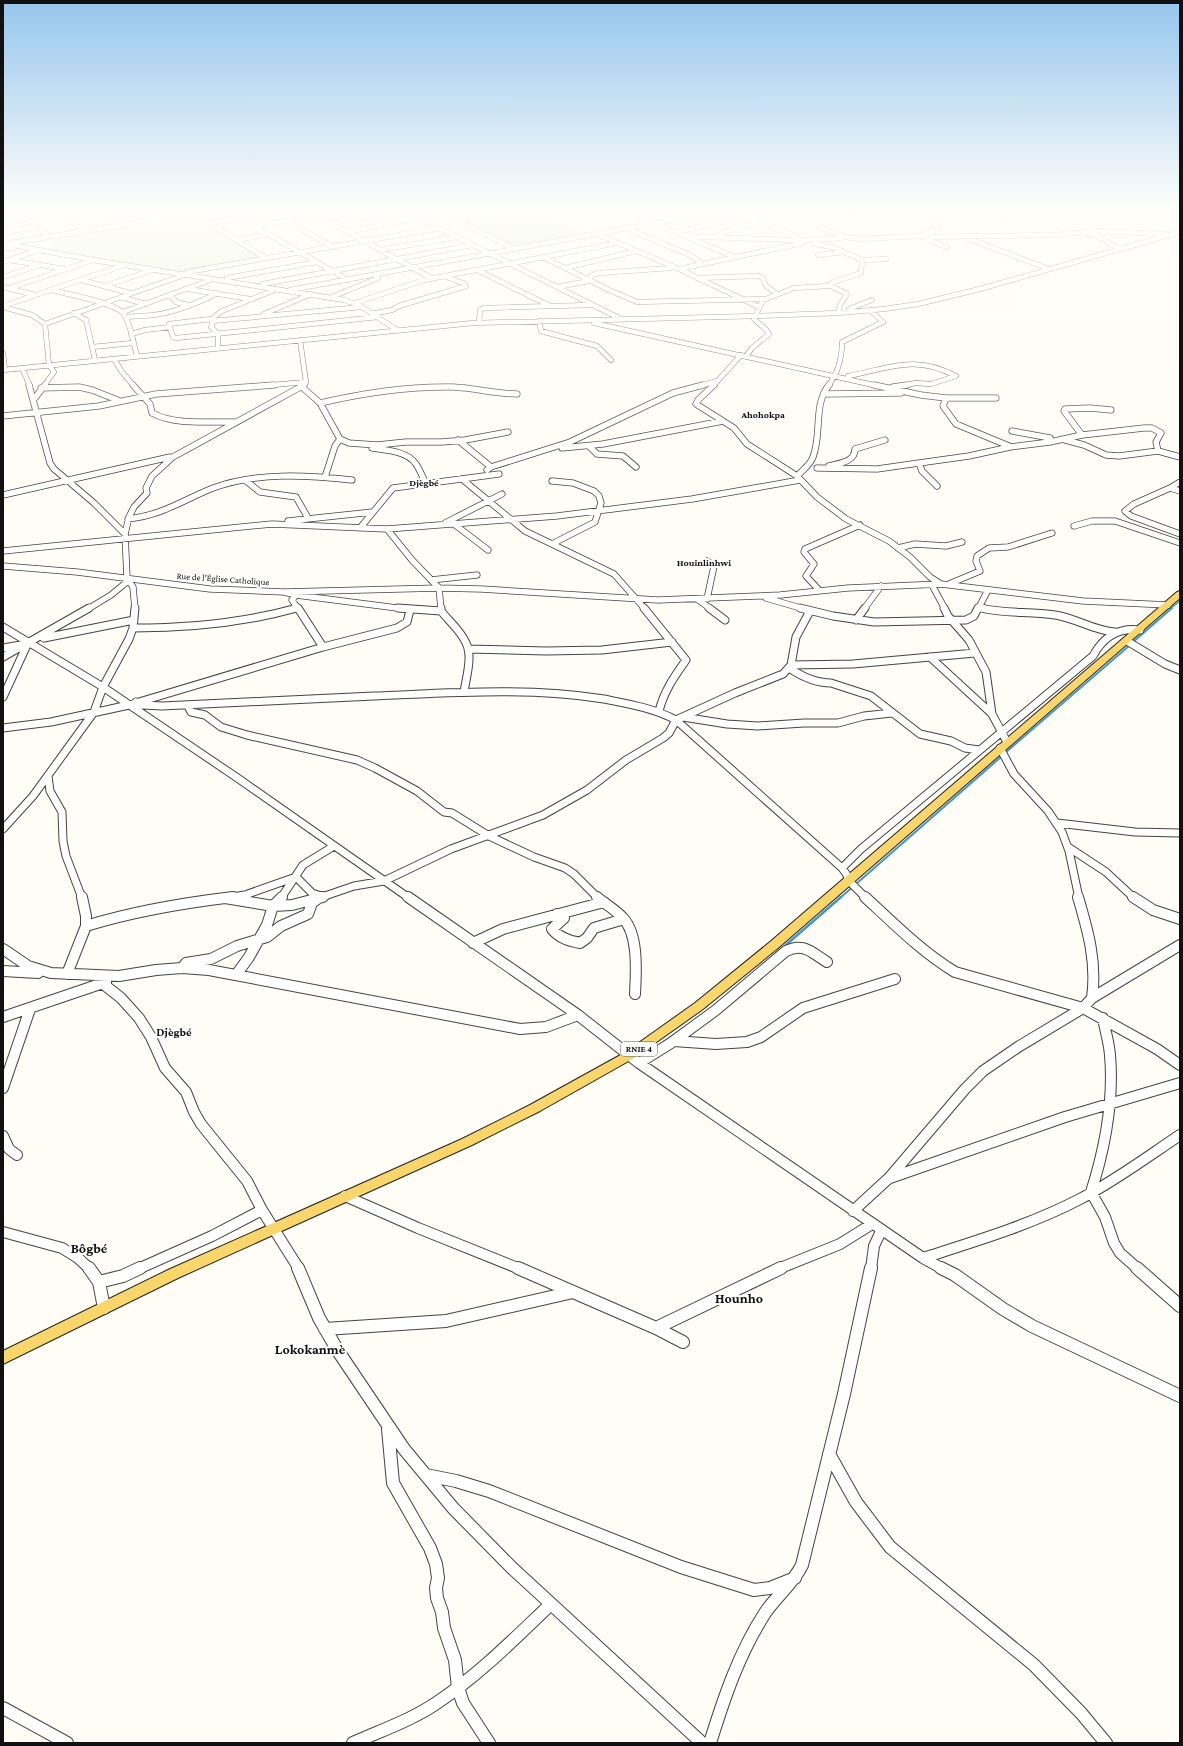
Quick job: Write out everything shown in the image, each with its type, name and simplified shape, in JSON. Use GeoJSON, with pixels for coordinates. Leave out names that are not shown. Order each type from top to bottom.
{"type":"FeatureCollection","features":[{"type":"Feature","properties":{"kind":"main road","name":"RNIE 4"},"geometry":{"type":"LineString","coordinates":[[3,1358],[104,1308],[273,1228],[487,1132],[634,1059],[724,997],[848,880],[1003,741],[1131,642],[1140,630],[1180,594]]}},
{"type":"Feature","properties":{"kind":"street"},"geometry":{"type":"LineString","coordinates":[[25,292],[34,295]]}},
{"type":"Feature","properties":{"kind":"street"},"geometry":{"type":"LineString","coordinates":[[3,306],[42,292]]}},
{"type":"Feature","properties":{"kind":"street"},"geometry":{"type":"LineString","coordinates":[[60,292],[104,303],[124,315],[163,313],[218,294]]}},
{"type":"Feature","properties":{"kind":"street"},"geometry":{"type":"LineString","coordinates":[[124,315],[146,304],[178,292]]}},
{"type":"Feature","properties":{"kind":"street"},"geometry":{"type":"LineString","coordinates":[[209,292],[251,299]]}},
{"type":"Feature","properties":{"kind":"street"},"geometry":{"type":"LineString","coordinates":[[218,334],[211,329],[212,320],[217,313],[269,292]]}},
{"type":"Feature","properties":{"kind":"street"},"geometry":{"type":"LineString","coordinates":[[303,292],[355,303],[397,330]]}},
{"type":"Feature","properties":{"kind":"street"},"geometry":{"type":"LineString","coordinates":[[331,297],[342,292]]}},
{"type":"Feature","properties":{"kind":"street"},"geometry":{"type":"LineString","coordinates":[[355,303],[387,292]]}},
{"type":"Feature","properties":{"kind":"street"},"geometry":{"type":"LineString","coordinates":[[363,319],[373,314],[392,310],[399,306],[444,292]]}},
{"type":"Feature","properties":{"kind":"street"},"geometry":{"type":"LineString","coordinates":[[523,292],[550,306]]}},
{"type":"Feature","properties":{"kind":"street"},"geometry":{"type":"LineString","coordinates":[[568,292],[622,319]]}},
{"type":"Feature","properties":{"kind":"street"},"geometry":{"type":"LineString","coordinates":[[615,292],[640,303],[765,299]]}},
{"type":"Feature","properties":{"kind":"street"},"geometry":{"type":"LineString","coordinates":[[728,292],[759,307]]}},
{"type":"Feature","properties":{"kind":"street"},"geometry":{"type":"LineString","coordinates":[[781,292],[760,302],[757,316],[754,318],[756,322],[770,334],[764,341],[752,346],[698,400],[696,404],[724,421],[740,434],[747,444],[799,478],[816,497],[846,518],[883,537],[898,548],[930,577],[941,584]]}},
{"type":"Feature","properties":{"kind":"street"},"geometry":{"type":"LineString","coordinates":[[839,312],[847,294],[845,292]]}},
{"type":"Feature","properties":{"kind":"street"},"geometry":{"type":"LineString","coordinates":[[3,354],[4,370],[479,323],[597,322],[622,319],[757,316],[871,311],[902,307],[966,292]]}},
{"type":"Feature","properties":{"kind":"street"},"geometry":{"type":"LineString","coordinates":[[45,324],[130,293]]}},
{"type":"Feature","properties":{"kind":"street"},"geometry":{"type":"LineString","coordinates":[[256,317],[311,294]]}},
{"type":"Feature","properties":{"kind":"street"},"geometry":{"type":"LineString","coordinates":[[168,296],[172,297],[176,302],[189,305]]}},
{"type":"Feature","properties":{"kind":"street"},"geometry":{"type":"LineString","coordinates":[[120,297],[146,304]]}},
{"type":"Feature","properties":{"kind":"street"},"geometry":{"type":"LineString","coordinates":[[839,312],[872,300]]}},
{"type":"Feature","properties":{"kind":"street"},"geometry":{"type":"LineString","coordinates":[[479,323],[480,310],[482,309],[593,305]]}},
{"type":"Feature","properties":{"kind":"street"},"geometry":{"type":"LineString","coordinates":[[3,306],[37,317],[43,320],[45,324],[49,365],[53,370],[53,375],[41,388],[34,399]]}},
{"type":"Feature","properties":{"kind":"street"},"geometry":{"type":"LineString","coordinates":[[131,334],[170,325],[212,320],[362,307]]}},
{"type":"Feature","properties":{"kind":"street"},"geometry":{"type":"LineString","coordinates":[[799,478],[802,471],[813,458],[818,431],[818,414],[827,387],[836,376],[843,340],[883,322],[871,311]]}},
{"type":"Feature","properties":{"kind":"street"},"geometry":{"type":"LineString","coordinates":[[74,313],[86,320],[95,360]]}},
{"type":"Feature","properties":{"kind":"street"},"geometry":{"type":"LineString","coordinates":[[163,313],[174,317],[170,325],[174,337],[176,338],[378,317]]}},
{"type":"Feature","properties":{"kind":"street"},"geometry":{"type":"LineString","coordinates":[[124,315],[137,356]]}},
{"type":"Feature","properties":{"kind":"street"},"geometry":{"type":"LineString","coordinates":[[539,322],[541,331],[597,346],[611,360]]}},
{"type":"Feature","properties":{"kind":"street"},"geometry":{"type":"LineString","coordinates":[[597,322],[910,392],[946,398],[996,398]]}},
{"type":"Feature","properties":{"kind":"street"},"geometry":{"type":"LineString","coordinates":[[218,334],[218,348]]}},
{"type":"Feature","properties":{"kind":"street"},"geometry":{"type":"LineString","coordinates":[[300,340],[304,385],[320,403],[340,439],[349,443],[389,451],[407,457],[413,461],[426,484]]}},
{"type":"Feature","properties":{"kind":"street"},"geometry":{"type":"LineString","coordinates":[[92,347],[133,343]]}},
{"type":"Feature","properties":{"kind":"street"},"geometry":{"type":"LineString","coordinates":[[114,359],[122,372],[152,406],[152,413],[162,418],[239,422]]}},
{"type":"Feature","properties":{"kind":"street"},"geometry":{"type":"LineString","coordinates":[[843,377],[918,363],[937,367],[956,376],[931,384],[916,383],[889,387]]}},
{"type":"Feature","properties":{"kind":"street"},"geometry":{"type":"LineString","coordinates":[[22,368],[32,391],[36,413],[50,463],[68,481],[94,503],[126,536]]}},
{"type":"Feature","properties":{"kind":"street"},"geometry":{"type":"LineString","coordinates":[[472,478],[491,467],[549,450],[570,442],[673,393],[719,380]]}},
{"type":"Feature","properties":{"kind":"street"},"geometry":{"type":"LineString","coordinates":[[3,416],[99,406],[144,396],[304,385]]}},
{"type":"Feature","properties":{"kind":"street"},"geometry":{"type":"LineString","coordinates":[[3,829],[33,796],[94,712],[103,687],[133,628],[135,605],[133,587],[127,579],[126,536],[128,519],[134,507],[147,493],[146,488],[152,476],[173,457],[304,385]]}},
{"type":"Feature","properties":{"kind":"street"},"geometry":{"type":"LineString","coordinates":[[41,388],[79,387],[92,390],[120,401]]}},
{"type":"Feature","properties":{"kind":"street"},"geometry":{"type":"LineString","coordinates":[[320,403],[346,397],[435,388],[470,388],[508,395],[517,394]]}},
{"type":"Feature","properties":{"kind":"street"},"geometry":{"type":"LineString","coordinates":[[824,394],[878,394],[910,392]]}},
{"type":"Feature","properties":{"kind":"street"},"geometry":{"type":"LineString","coordinates":[[946,398],[942,406],[956,424],[1010,447]]}},
{"type":"Feature","properties":{"kind":"street"},"geometry":{"type":"LineString","coordinates":[[1082,435],[1064,411],[1065,409],[1090,408],[1111,410]]}},
{"type":"Feature","properties":{"kind":"street"},"geometry":{"type":"LineString","coordinates":[[549,450],[590,446],[724,421]]}},
{"type":"Feature","properties":{"kind":"street"},"geometry":{"type":"LineString","coordinates":[[817,468],[877,469],[969,456],[1010,447],[1062,440],[1082,435],[1152,428],[1161,433],[1156,440],[1155,446],[1158,451]]}},
{"type":"Feature","properties":{"kind":"street"},"geometry":{"type":"LineString","coordinates":[[1012,430],[1034,436],[1050,438]]}},
{"type":"Feature","properties":{"kind":"street"},"geometry":{"type":"LineString","coordinates":[[349,443],[377,445],[406,442],[458,440],[508,432]]}},
{"type":"Feature","properties":{"kind":"street"},"geometry":{"type":"LineString","coordinates":[[1034,436],[1042,443]]}},
{"type":"Feature","properties":{"kind":"street"},"geometry":{"type":"LineString","coordinates":[[325,477],[335,446],[340,439]]}},
{"type":"Feature","properties":{"kind":"street"},"geometry":{"type":"LineString","coordinates":[[458,440],[491,467]]}},
{"type":"Feature","properties":{"kind":"street"},"geometry":{"type":"LineString","coordinates":[[802,471],[852,460],[855,455],[855,449],[860,446],[885,440]]}},
{"type":"Feature","properties":{"kind":"street"},"geometry":{"type":"LineString","coordinates":[[1062,440],[1084,445],[1102,454],[1111,456],[1158,451],[1180,457]]}},
{"type":"Feature","properties":{"kind":"street"},"geometry":{"type":"LineString","coordinates":[[590,446],[597,454],[621,455],[629,458],[636,467]]}},
{"type":"Feature","properties":{"kind":"street"},"geometry":{"type":"LineString","coordinates":[[3,496],[173,457]]}},
{"type":"Feature","properties":{"kind":"street"},"geometry":{"type":"LineString","coordinates":[[919,463],[922,471],[937,486]]}},
{"type":"Feature","properties":{"kind":"street"},"geometry":{"type":"LineString","coordinates":[[360,528],[393,488],[499,474]]}},
{"type":"Feature","properties":{"kind":"street"},"geometry":{"type":"LineString","coordinates":[[128,519],[142,517],[183,503],[215,487],[245,480],[283,475],[352,480]]}},
{"type":"Feature","properties":{"kind":"street"},"geometry":{"type":"LineString","coordinates":[[272,524],[387,529],[454,524],[598,511],[692,499],[799,478]]}},
{"type":"Feature","properties":{"kind":"street"},"geometry":{"type":"LineString","coordinates":[[462,479],[529,534],[614,574],[636,599],[686,660],[669,684],[662,699],[659,711]]}},
{"type":"Feature","properties":{"kind":"street"},"geometry":{"type":"LineString","coordinates":[[245,480],[260,492],[296,497],[308,518]]}},
{"type":"Feature","properties":{"kind":"street"},"geometry":{"type":"LineString","coordinates":[[552,481],[570,481],[587,487],[598,496],[601,501],[601,506],[598,511],[598,518],[595,522],[552,544]]}},
{"type":"Feature","properties":{"kind":"street"},"geometry":{"type":"LineString","coordinates":[[1180,482],[1134,504],[1125,510],[1126,513],[1131,516],[1180,534]]}},
{"type":"Feature","properties":{"kind":"street"},"geometry":{"type":"LineString","coordinates":[[1170,488],[1180,491]]}},
{"type":"Feature","properties":{"kind":"street"},"geometry":{"type":"LineString","coordinates":[[440,525],[502,494]]}},
{"type":"Feature","properties":{"kind":"street"},"geometry":{"type":"LineString","coordinates":[[3,551],[126,536],[272,524],[308,518],[373,512]]}},
{"type":"Feature","properties":{"kind":"street"},"geometry":{"type":"LineString","coordinates":[[1074,526],[1092,521],[1115,521],[1180,543]]}},
{"type":"Feature","properties":{"kind":"street"},"geometry":{"type":"LineString","coordinates":[[454,524],[488,550]]}},
{"type":"Feature","properties":{"kind":"street"},"geometry":{"type":"LineString","coordinates":[[819,590],[806,576],[814,564],[804,552],[805,549],[860,525]]}},
{"type":"Feature","properties":{"kind":"street"},"geometry":{"type":"LineString","coordinates":[[387,529],[412,560],[439,588],[441,611],[466,642],[468,650],[464,692]]}},
{"type":"Feature","properties":{"kind":"street"},"geometry":{"type":"LineString","coordinates":[[948,585],[980,571],[976,561],[978,556],[989,548],[1008,547],[1052,533]]}},
{"type":"Feature","properties":{"kind":"street"},"geometry":{"type":"LineString","coordinates":[[898,548],[915,544],[946,546],[962,542]]}},
{"type":"Feature","properties":{"kind":"street"},"geometry":{"type":"LineString","coordinates":[[707,561],[714,566],[714,569],[707,599]]}},
{"type":"Feature","properties":{"kind":"street","name":"Rue de l'Église Catholique"},"geometry":{"type":"LineString","coordinates":[[3,566],[34,568],[201,588],[284,592],[296,595],[410,610],[441,611]]}},
{"type":"Feature","properties":{"kind":"street"},"geometry":{"type":"LineString","coordinates":[[431,580],[477,575]]}},
{"type":"Feature","properties":{"kind":"street"},"geometry":{"type":"LineString","coordinates":[[3,657],[62,625],[111,595],[127,579]]}},
{"type":"Feature","properties":{"kind":"street"},"geometry":{"type":"LineString","coordinates":[[284,592],[439,588],[636,599],[707,599],[881,586],[941,584],[1104,602],[1145,605],[1168,604]]}},
{"type":"Feature","properties":{"kind":"street"},"geometry":{"type":"LineString","coordinates":[[932,585],[951,620],[969,640],[986,672],[992,714],[1003,741],[1008,765],[1045,806],[1057,823],[1068,847],[1073,866],[1078,898],[1086,920],[1094,957],[1094,986],[1092,998]]}},
{"type":"Feature","properties":{"kind":"street"},"geometry":{"type":"LineString","coordinates":[[856,620],[881,586]]}},
{"type":"Feature","properties":{"kind":"street"},"geometry":{"type":"LineString","coordinates":[[762,596],[810,611],[856,620],[894,622],[966,620],[974,616],[980,608],[988,590]]}},
{"type":"Feature","properties":{"kind":"street"},"geometry":{"type":"LineString","coordinates":[[296,595],[292,600],[323,647]]}},
{"type":"Feature","properties":{"kind":"street"},"geometry":{"type":"LineString","coordinates":[[697,599],[725,620]]}},
{"type":"Feature","properties":{"kind":"street"},"geometry":{"type":"LineString","coordinates":[[133,628],[181,627],[245,621],[271,616],[298,608]]}},
{"type":"Feature","properties":{"kind":"street"},"geometry":{"type":"LineString","coordinates":[[980,608],[1002,612],[1056,615],[1100,631],[1115,632],[1128,628],[1140,630]]}},
{"type":"Feature","properties":{"kind":"street"},"geometry":{"type":"LineString","coordinates":[[3,728],[51,722],[132,704],[323,647],[404,625],[407,622],[410,610]]}},
{"type":"Feature","properties":{"kind":"street"},"geometry":{"type":"LineString","coordinates":[[790,667],[796,637],[810,611]]}},
{"type":"Feature","properties":{"kind":"street"},"geometry":{"type":"LineString","coordinates":[[37,638],[134,620]]}},
{"type":"Feature","properties":{"kind":"street"},"geometry":{"type":"LineString","coordinates":[[3,628],[132,704],[578,1015],[634,1059],[877,1228],[923,1258],[955,1275],[1003,1309],[1032,1326],[1180,1396]]}},
{"type":"Feature","properties":{"kind":"street"},"geometry":{"type":"LineString","coordinates":[[842,868],[861,849],[979,750],[1003,741],[1093,656],[1099,645],[1115,632]]}},
{"type":"Feature","properties":{"kind":"street"},"geometry":{"type":"LineString","coordinates":[[468,650],[583,650],[672,642]]}},
{"type":"Feature","properties":{"kind":"street"},"geometry":{"type":"LineString","coordinates":[[1131,642],[1165,664],[1180,670]]}},
{"type":"Feature","properties":{"kind":"street"},"geometry":{"type":"LineString","coordinates":[[3,648],[28,644]]}},
{"type":"Feature","properties":{"kind":"street"},"geometry":{"type":"LineString","coordinates":[[4,696],[28,644]]}},
{"type":"Feature","properties":{"kind":"street"},"geometry":{"type":"LineString","coordinates":[[225,898],[273,906],[292,905],[354,886],[384,881],[450,850],[543,815],[587,790],[626,760],[663,738],[680,719],[735,693],[776,678],[790,667],[848,665],[975,653]]}},
{"type":"Feature","properties":{"kind":"street"},"geometry":{"type":"LineString","coordinates":[[930,657],[992,714]]}},
{"type":"Feature","properties":{"kind":"street"},"geometry":{"type":"LineString","coordinates":[[790,667],[798,674],[871,696],[920,734],[951,741],[965,748],[979,750]]}},
{"type":"Feature","properties":{"kind":"street"},"geometry":{"type":"LineString","coordinates":[[132,704],[147,706],[188,706],[464,692],[576,695],[604,699],[659,711],[680,719],[758,726],[804,723],[838,723],[864,716],[892,713]]}},
{"type":"Feature","properties":{"kind":"street"},"geometry":{"type":"LineString","coordinates":[[188,706],[191,712],[205,715],[220,727],[247,735],[345,757],[375,768],[417,791],[444,812],[452,814],[478,828],[489,836],[534,857],[565,868],[584,882],[590,890],[624,919],[631,932],[636,961],[635,994]]}},
{"type":"Feature","properties":{"kind":"street"},"geometry":{"type":"LineString","coordinates":[[680,719],[842,868],[847,875],[848,880],[889,919],[942,964],[955,972],[1083,1008],[1157,1049],[1180,1066]]}},
{"type":"Feature","properties":{"kind":"street"},"geometry":{"type":"LineString","coordinates":[[48,776],[50,791],[62,812],[63,841],[66,856],[82,895],[86,916],[86,926],[67,974]]}},
{"type":"Feature","properties":{"kind":"street"},"geometry":{"type":"LineString","coordinates":[[1057,823],[1135,832],[1180,833]]}},
{"type":"Feature","properties":{"kind":"street"},"geometry":{"type":"LineString","coordinates":[[236,975],[249,957],[267,926],[273,906],[283,895],[303,865],[334,846]]}},
{"type":"Feature","properties":{"kind":"street"},"geometry":{"type":"LineString","coordinates":[[1068,847],[1106,872],[1132,897],[1142,904],[1180,919]]}},
{"type":"Feature","properties":{"kind":"street"},"geometry":{"type":"LineString","coordinates":[[267,926],[281,926],[295,922],[308,914],[312,904],[321,896],[312,893],[296,877]]}},
{"type":"Feature","properties":{"kind":"street"},"geometry":{"type":"LineString","coordinates":[[86,926],[121,915],[176,904],[225,898],[262,890],[296,877]]}},
{"type":"Feature","properties":{"kind":"street"},"geometry":{"type":"LineString","coordinates":[[473,943],[503,929],[604,902]]}},
{"type":"Feature","properties":{"kind":"street"},"geometry":{"type":"LineString","coordinates":[[557,914],[564,918],[552,929],[554,933],[569,941],[580,943],[587,938],[594,928],[624,919]]}},
{"type":"Feature","properties":{"kind":"street"},"geometry":{"type":"LineString","coordinates":[[182,968],[186,963],[211,959],[237,946],[267,938],[281,926]]}},
{"type":"Feature","properties":{"kind":"street"},"geometry":{"type":"LineString","coordinates":[[634,1059],[674,1041],[724,997],[792,947],[800,945],[827,962]]}},
{"type":"Feature","properties":{"kind":"street"},"geometry":{"type":"LineString","coordinates":[[854,1211],[889,1178],[965,1089],[983,1071],[1018,1047],[1083,1008],[1092,998],[1180,945]]}},
{"type":"Feature","properties":{"kind":"street"},"geometry":{"type":"LineString","coordinates":[[3,949],[28,966],[52,973]]}},
{"type":"Feature","properties":{"kind":"street"},"geometry":{"type":"LineString","coordinates":[[3,971],[119,976],[156,970],[182,968],[209,970],[520,1029],[546,1027],[578,1015]]}},
{"type":"Feature","properties":{"kind":"street"},"geometry":{"type":"LineString","coordinates":[[3,1017],[30,1009],[119,976]]}},
{"type":"Feature","properties":{"kind":"street"},"geometry":{"type":"LineString","coordinates":[[674,1041],[731,1043],[750,1042],[803,1008],[895,979]]}},
{"type":"Feature","properties":{"kind":"street"},"geometry":{"type":"LineString","coordinates":[[102,983],[121,998],[139,1018],[151,1037],[165,1068],[186,1092],[201,1124],[247,1181],[262,1210],[298,1267],[318,1318],[388,1428],[453,1508],[512,1568],[702,1743]]}},
{"type":"Feature","properties":{"kind":"street"},"geometry":{"type":"LineString","coordinates":[[3,1088],[30,1009]]}},
{"type":"Feature","properties":{"kind":"street"},"geometry":{"type":"LineString","coordinates":[[1103,1018],[1110,1054],[1110,1103],[1100,1164],[1091,1192],[1106,1217],[1114,1243],[1120,1253],[1180,1306]]}},
{"type":"Feature","properties":{"kind":"street"},"geometry":{"type":"LineString","coordinates":[[889,1178],[1065,1117],[1180,1083]]}},
{"type":"Feature","properties":{"kind":"street"},"geometry":{"type":"LineString","coordinates":[[923,1258],[1027,1222],[1067,1205],[1091,1192],[1180,1135]]}},
{"type":"Feature","properties":{"kind":"street"},"geometry":{"type":"LineString","coordinates":[[3,1136],[9,1149],[17,1155]]}},
{"type":"Feature","properties":{"kind":"street"},"geometry":{"type":"LineString","coordinates":[[345,1196],[418,1228],[490,1255],[656,1328],[683,1342]]}},
{"type":"Feature","properties":{"kind":"street"},"geometry":{"type":"LineString","coordinates":[[99,1282],[123,1276],[212,1236],[262,1210]]}},
{"type":"Feature","properties":{"kind":"street"},"geometry":{"type":"LineString","coordinates":[[656,1328],[773,1271],[877,1228]]}},
{"type":"Feature","properties":{"kind":"street"},"geometry":{"type":"LineString","coordinates":[[710,1743],[742,1658],[761,1619],[772,1604],[797,1577],[802,1565],[869,1282],[877,1228]]}},
{"type":"Feature","properties":{"kind":"street"},"geometry":{"type":"LineString","coordinates":[[3,1232],[62,1248],[71,1253],[92,1270],[99,1282],[104,1308]]}},
{"type":"Feature","properties":{"kind":"street"},"geometry":{"type":"LineString","coordinates":[[325,1329],[446,1321],[574,1292]]}},
{"type":"Feature","properties":{"kind":"street"},"geometry":{"type":"LineString","coordinates":[[388,1428],[393,1483],[430,1548],[436,1564],[438,1578],[436,1588],[437,1598],[442,1612],[444,1628],[455,1660],[458,1688],[463,1703],[489,1743]]}},
{"type":"Feature","properties":{"kind":"street"},"geometry":{"type":"LineString","coordinates":[[829,1454],[858,1505],[878,1534],[890,1547],[1034,1665],[1081,1713],[1106,1743]]}},
{"type":"Feature","properties":{"kind":"street"},"geometry":{"type":"LineString","coordinates":[[426,1475],[456,1481],[489,1491],[680,1567],[754,1590],[770,1588],[797,1577]]}},
{"type":"Feature","properties":{"kind":"street"},"geometry":{"type":"LineString","coordinates":[[353,1743],[410,1718],[437,1703],[458,1688],[499,1653],[551,1604]]}},
{"type":"Feature","properties":{"kind":"street"},"geometry":{"type":"LineString","coordinates":[[3,1708],[67,1743]]}},
{"type":"Feature","properties":{"kind":"waterway"},"geometry":{"type":"LineString","coordinates":[[1170,609],[1180,601]]}},
{"type":"Feature","properties":{"kind":"waterway"},"geometry":{"type":"LineString","coordinates":[[1133,642],[1172,608]]}},
{"type":"Feature","properties":{"kind":"waterway"},"geometry":{"type":"LineString","coordinates":[[1005,753],[1130,645]]}},
{"type":"Feature","properties":{"kind":"waterway"},"geometry":{"type":"LineString","coordinates":[[840,898],[1002,756]]}},
{"type":"Feature","properties":{"kind":"waterway"},"geometry":{"type":"LineString","coordinates":[[764,964],[841,897]]}},
{"type":"Feature","properties":{"kind":"waterway"},"geometry":{"type":"LineString","coordinates":[[652,1050],[684,1028]]}},
{"type":"Feature","properties":{"kind":"district","name":"Ahohokpa"},"geometry":{"type":"Point","coordinates":[763,414]}},
{"type":"Feature","properties":{"kind":"district","name":"Djègbé"},"geometry":{"type":"Point","coordinates":[424,482]}},
{"type":"Feature","properties":{"kind":"district","name":"Houinlinhwi"},"geometry":{"type":"Point","coordinates":[704,562]}},
{"type":"Feature","properties":{"kind":"district","name":"Djègbé"},"geometry":{"type":"Point","coordinates":[174,1032]}},
{"type":"Feature","properties":{"kind":"district","name":"Bôgbé"},"geometry":{"type":"Point","coordinates":[89,1248]}},
{"type":"Feature","properties":{"kind":"district","name":"Hounho"},"geometry":{"type":"Point","coordinates":[739,1298]}},
{"type":"Feature","properties":{"kind":"district","name":"Lokokanmè"},"geometry":{"type":"Point","coordinates":[310,1349]}}]}
